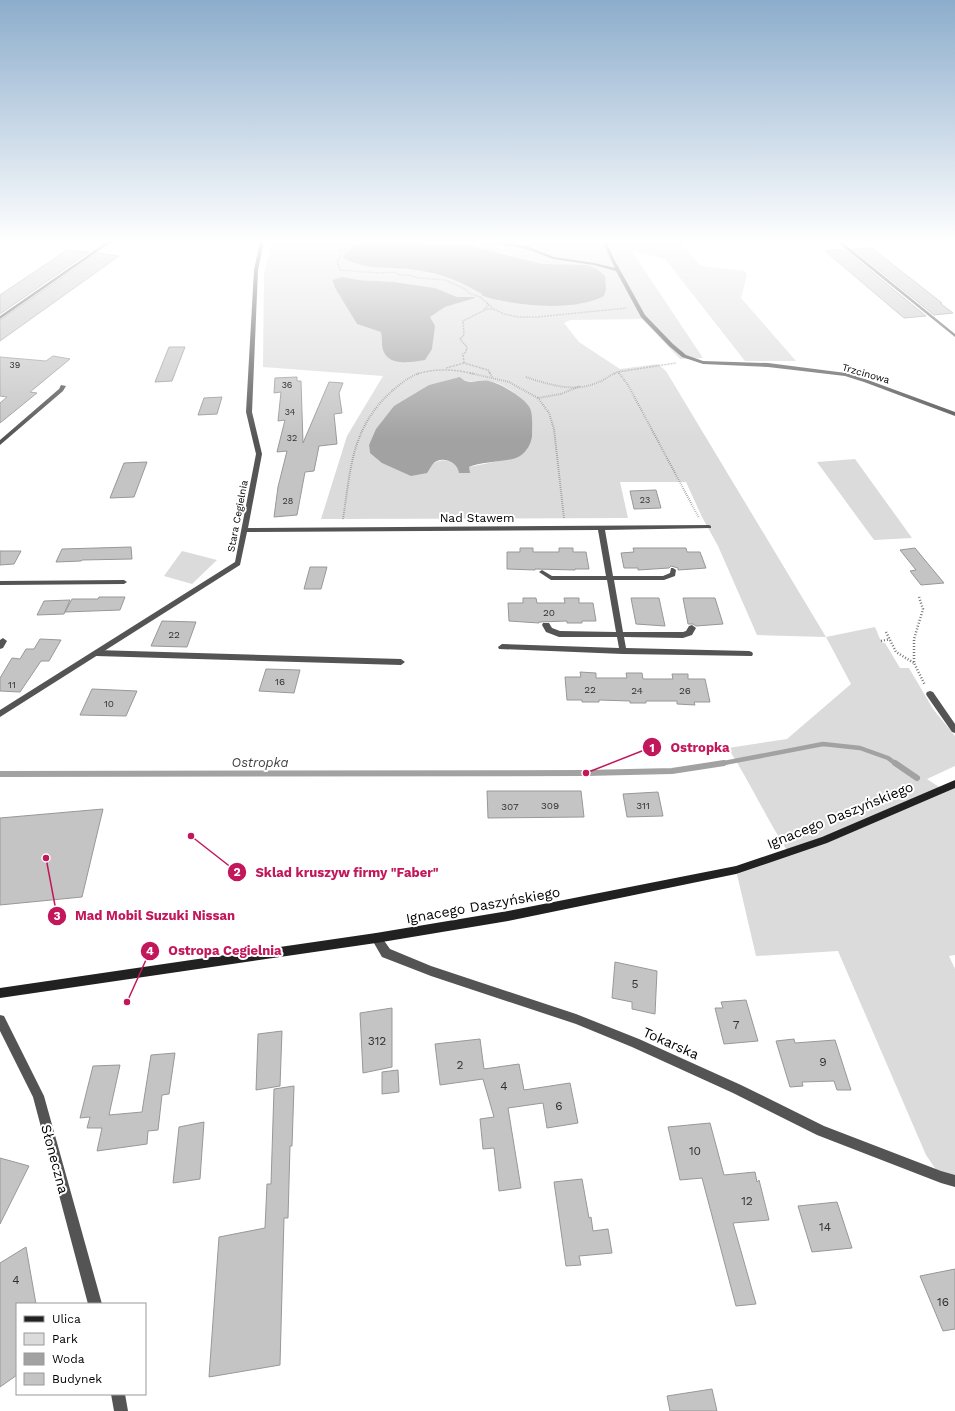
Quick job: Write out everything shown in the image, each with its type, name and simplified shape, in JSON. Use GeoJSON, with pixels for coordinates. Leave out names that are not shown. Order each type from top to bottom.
{"type":"FeatureCollection","features":[{"type":"Feature","properties":{"kind":"main road","name":"Ignacego Daszyńskiego"},"geometry":{"type":"LineString","coordinates":[[0,993],[376,938],[508,916],[736,870],[824,840],[955,784]]}},
{"type":"Feature","properties":{"kind":"street"},"geometry":{"type":"LineString","coordinates":[[0,318],[16,307]]}},
{"type":"Feature","properties":{"kind":"street","name":"Stara Cegielnia"},"geometry":{"type":"LineString","coordinates":[[0,714],[238,563],[259,454],[249,412],[254,307]]}},
{"type":"Feature","properties":{"kind":"street","name":"Trzcinowa"},"geometry":{"type":"LineString","coordinates":[[637,307],[643,316],[671,345],[684,356],[703,362],[768,365],[822,371],[866,380],[955,414]]}},
{"type":"Feature","properties":{"kind":"street"},"geometry":{"type":"LineString","coordinates":[[919,307],[955,336]]}},
{"type":"Feature","properties":{"kind":"street"},"geometry":{"type":"LineString","coordinates":[[0,443],[61,390],[63,386]]}},
{"type":"Feature","properties":{"kind":"street","name":"Nad Stawem"},"geometry":{"type":"LineString","coordinates":[[244,530],[707,527]]}},
{"type":"Feature","properties":{"kind":"street"},"geometry":{"type":"LineString","coordinates":[[601,528],[623,651]]}},
{"type":"Feature","properties":{"kind":"street"},"geometry":{"type":"LineString","coordinates":[[542,572],[551,578],[664,578],[673,574],[673,570]]}},
{"type":"Feature","properties":{"kind":"street"},"geometry":{"type":"LineString","coordinates":[[0,583],[124,582]]}},
{"type":"Feature","properties":{"kind":"street"},"geometry":{"type":"LineString","coordinates":[[546,625],[548,630],[559,634],[682,635],[689,633],[692,628]]}},
{"type":"Feature","properties":{"kind":"street"},"geometry":{"type":"LineString","coordinates":[[502,647],[749,654]]}},
{"type":"Feature","properties":{"kind":"street"},"geometry":{"type":"LineString","coordinates":[[96,653],[401,662]]}},
{"type":"Feature","properties":{"kind":"street"},"geometry":{"type":"LineString","coordinates":[[930,694],[955,730]]}},
{"type":"Feature","properties":{"kind":"street","name":"Tokarska"},"geometry":{"type":"LineString","coordinates":[[376,938],[386,953],[431,971],[576,1019],[635,1043],[737,1089],[821,1131],[941,1178],[955,1181]]}},
{"type":"Feature","properties":{"kind":"street","name":"Słoneczna"},"geometry":{"type":"LineString","coordinates":[[0,1020],[38,1096],[95,1303]]}},
{"type":"Feature","properties":{"kind":"street"},"geometry":{"type":"LineString","coordinates":[[118,1395],[121,1411]]}},
{"type":"Feature","properties":{"kind":"path"},"geometry":{"type":"LineString","coordinates":[[484,310],[487,307]]}},
{"type":"Feature","properties":{"kind":"path"},"geometry":{"type":"LineString","coordinates":[[491,307],[498,313],[518,317],[565,315],[637,307]]}},
{"type":"Feature","properties":{"kind":"path"},"geometry":{"type":"LineString","coordinates":[[464,363],[463,354],[466,352],[468,346],[460,339],[464,335],[462,330],[464,325],[463,321],[484,310],[490,308],[494,309]]}},
{"type":"Feature","properties":{"kind":"path"},"geometry":{"type":"LineString","coordinates":[[526,377],[563,387],[580,386],[595,384],[617,372],[673,364],[703,362]]}},
{"type":"Feature","properties":{"kind":"path"},"geometry":{"type":"LineString","coordinates":[[442,370],[464,363],[488,370],[494,378]]}},
{"type":"Feature","properties":{"kind":"path"},"geometry":{"type":"LineString","coordinates":[[341,530],[353,452],[362,428],[381,401],[398,386],[414,375],[429,370],[457,370],[494,378],[509,382],[538,398],[549,413],[554,429],[565,528]]}},
{"type":"Feature","properties":{"kind":"path"},"geometry":{"type":"LineString","coordinates":[[617,372],[628,384],[707,527]]}},
{"type":"Feature","properties":{"kind":"path"},"geometry":{"type":"LineString","coordinates":[[538,398],[560,394],[580,386]]}},
{"type":"Feature","properties":{"kind":"path"},"geometry":{"type":"LineString","coordinates":[[919,597],[923,609],[914,639],[914,663],[930,694]]}},
{"type":"Feature","properties":{"kind":"path"},"geometry":{"type":"LineString","coordinates":[[886,632],[896,652],[914,663]]}},
{"type":"Feature","properties":{"kind":"path"},"geometry":{"type":"LineString","coordinates":[[881,641],[890,639]]}},
{"type":"Feature","properties":{"kind":"green space"},"geometry":{"type":"Polygon","coordinates":[[[264,307],[347,307],[357,324],[382,332],[382,346],[432,349],[433,338],[430,317],[445,307],[669,307],[703,358],[680,359],[642,319],[570,320],[564,323],[579,342],[620,369],[658,364],[666,371],[826,637],[757,635],[718,546],[702,517],[686,482],[620,482],[628,518],[321,519],[347,436],[383,376],[263,367],[264,307]],[[463,380],[429,385],[422,390],[377,429],[369,445],[370,453],[433,464],[447,460],[459,469],[519,457],[530,408],[517,395],[500,384],[488,381],[463,380]]]}},
{"type":"Feature","properties":{"kind":"green space"},"geometry":{"type":"Polygon","coordinates":[[[703,307],[749,307],[796,361],[745,361],[703,307]]]}},
{"type":"Feature","properties":{"kind":"green space"},"geometry":{"type":"Polygon","coordinates":[[[855,459],[912,538],[874,540],[817,462],[855,459]]]}},
{"type":"Feature","properties":{"kind":"green space"},"geometry":{"type":"Polygon","coordinates":[[[182,551],[217,560],[192,584],[164,576],[182,551]]]}},
{"type":"Feature","properties":{"kind":"green space"},"geometry":{"type":"Polygon","coordinates":[[[875,627],[880,639],[883,643],[885,643],[900,668],[909,668],[933,709],[955,736],[955,766],[927,779],[942,789],[955,784],[955,955],[949,956],[955,969],[955,1181],[941,1177],[926,1155],[838,951],[756,956],[736,870],[788,852],[728,748],[787,739],[851,684],[826,637],[875,627]]]}},
{"type":"Feature","properties":{"kind":"water"},"geometry":{"type":"Polygon","coordinates":[[[347,307],[446,307],[430,317],[435,326],[432,349],[425,360],[399,362],[393,360],[384,352],[381,332],[357,324],[347,307]]]}},
{"type":"Feature","properties":{"kind":"water"},"geometry":{"type":"Polygon","coordinates":[[[460,377],[463,380],[470,382],[494,382],[512,392],[527,404],[532,414],[532,436],[531,442],[525,452],[516,458],[469,467],[470,473],[459,473],[454,464],[448,461],[440,460],[431,466],[427,473],[411,476],[382,463],[370,453],[369,445],[376,429],[394,406],[429,385],[460,377]]]}},
{"type":"Feature","properties":{"kind":"building"},"geometry":{"type":"Polygon","coordinates":[[[0,307],[10,307],[0,314],[0,307]]]}},
{"type":"Feature","properties":{"kind":"building"},"geometry":{"type":"Polygon","coordinates":[[[19,307],[48,307],[0,341],[0,320],[19,307]]]}},
{"type":"Feature","properties":{"kind":"building"},"geometry":{"type":"Polygon","coordinates":[[[891,307],[915,307],[926,316],[904,318],[891,307]]]}},
{"type":"Feature","properties":{"kind":"building"},"geometry":{"type":"Polygon","coordinates":[[[924,307],[945,307],[953,313],[934,315],[924,307]]]}},
{"type":"Feature","properties":{"kind":"building"},"geometry":{"type":"Polygon","coordinates":[[[169,347],[185,347],[172,381],[155,382],[169,347]]]}},
{"type":"Feature","properties":{"kind":"building"},"geometry":{"type":"Polygon","coordinates":[[[53,356],[70,359],[30,392],[37,393],[0,423],[0,403],[7,397],[0,396],[0,357],[46,361],[53,356]]]}},
{"type":"Feature","properties":{"kind":"building"},"geometry":{"type":"Polygon","coordinates":[[[297,377],[297,381],[301,381],[303,443],[329,382],[343,383],[339,393],[342,413],[334,414],[337,444],[319,446],[314,471],[305,472],[297,515],[274,517],[278,487],[287,451],[277,452],[285,420],[278,421],[281,392],[274,393],[275,378],[297,377]]]}},
{"type":"Feature","properties":{"kind":"building"},"geometry":{"type":"Polygon","coordinates":[[[222,397],[217,414],[198,415],[204,398],[222,397]]]}},
{"type":"Feature","properties":{"kind":"building"},"geometry":{"type":"Polygon","coordinates":[[[147,462],[134,497],[110,498],[124,463],[147,462]]]}},
{"type":"Feature","properties":{"kind":"building"},"geometry":{"type":"Polygon","coordinates":[[[656,490],[661,508],[634,509],[630,491],[656,490]]]}},
{"type":"Feature","properties":{"kind":"building"},"geometry":{"type":"Polygon","coordinates":[[[131,547],[132,559],[56,562],[62,549],[131,547]]]}},
{"type":"Feature","properties":{"kind":"building"},"geometry":{"type":"Polygon","coordinates":[[[520,548],[533,548],[533,552],[559,552],[559,548],[573,548],[573,552],[586,552],[589,569],[507,569],[507,552],[520,552],[520,548]]]}},
{"type":"Feature","properties":{"kind":"building"},"geometry":{"type":"Polygon","coordinates":[[[633,548],[686,548],[687,552],[700,552],[706,568],[678,570],[678,568],[671,566],[669,568],[638,570],[638,568],[624,568],[621,553],[634,552],[633,548]]]}},
{"type":"Feature","properties":{"kind":"building"},"geometry":{"type":"Polygon","coordinates":[[[915,548],[944,583],[921,585],[910,571],[916,570],[900,550],[915,548]]]}},
{"type":"Feature","properties":{"kind":"building"},"geometry":{"type":"Polygon","coordinates":[[[0,551],[21,551],[14,564],[0,565],[0,551]]]}},
{"type":"Feature","properties":{"kind":"building"},"geometry":{"type":"Polygon","coordinates":[[[310,567],[327,567],[321,589],[304,589],[310,567]]]}},
{"type":"Feature","properties":{"kind":"building"},"geometry":{"type":"Polygon","coordinates":[[[99,597],[125,597],[120,610],[65,612],[72,599],[98,599],[99,597]]]}},
{"type":"Feature","properties":{"kind":"building"},"geometry":{"type":"Polygon","coordinates":[[[523,598],[536,598],[537,603],[565,603],[564,598],[579,598],[579,603],[593,603],[596,621],[582,621],[582,623],[567,623],[567,621],[539,623],[509,621],[508,603],[523,603],[523,598]]]}},
{"type":"Feature","properties":{"kind":"building"},"geometry":{"type":"Polygon","coordinates":[[[631,598],[659,598],[665,626],[636,624],[631,598]]]}},
{"type":"Feature","properties":{"kind":"building"},"geometry":{"type":"Polygon","coordinates":[[[683,598],[715,598],[723,624],[696,626],[693,624],[688,624],[683,598]]]}},
{"type":"Feature","properties":{"kind":"building"},"geometry":{"type":"Polygon","coordinates":[[[70,600],[64,614],[37,615],[44,601],[70,600]]]}},
{"type":"Feature","properties":{"kind":"building"},"geometry":{"type":"Polygon","coordinates":[[[162,621],[196,622],[187,647],[151,646],[162,621]]]}},
{"type":"Feature","properties":{"kind":"building"},"geometry":{"type":"Polygon","coordinates":[[[40,639],[61,640],[49,661],[41,661],[20,692],[0,691],[0,678],[12,658],[20,659],[26,649],[34,649],[40,639]]]}},
{"type":"Feature","properties":{"kind":"building"},"geometry":{"type":"Polygon","coordinates":[[[266,669],[300,670],[294,693],[259,691],[266,669]]]}},
{"type":"Feature","properties":{"kind":"building"},"geometry":{"type":"Polygon","coordinates":[[[580,672],[596,673],[596,678],[627,678],[626,673],[642,673],[643,679],[673,679],[672,674],[688,674],[688,679],[705,679],[710,702],[694,702],[695,705],[677,704],[677,701],[646,701],[646,703],[630,703],[630,701],[599,700],[599,702],[582,702],[582,700],[567,700],[565,677],[581,677],[580,672]]]}},
{"type":"Feature","properties":{"kind":"building"},"geometry":{"type":"Polygon","coordinates":[[[92,689],[137,691],[126,716],[80,715],[92,689]]]}},
{"type":"Feature","properties":{"kind":"building"},"geometry":{"type":"Polygon","coordinates":[[[487,791],[581,791],[584,817],[488,818],[487,791]]]}},
{"type":"Feature","properties":{"kind":"building"},"geometry":{"type":"Polygon","coordinates":[[[658,792],[663,816],[627,817],[623,794],[658,792]]]}},
{"type":"Feature","properties":{"kind":"building"},"geometry":{"type":"Polygon","coordinates":[[[103,809],[82,897],[0,905],[0,818],[103,809]]]}},
{"type":"Feature","properties":{"kind":"building"},"geometry":{"type":"Polygon","coordinates":[[[615,962],[657,971],[655,1014],[632,1009],[632,1002],[612,998],[615,962]]]}},
{"type":"Feature","properties":{"kind":"building"},"geometry":{"type":"Polygon","coordinates":[[[746,1000],[758,1041],[724,1044],[715,1008],[723,1008],[721,1002],[746,1000]]]}},
{"type":"Feature","properties":{"kind":"building"},"geometry":{"type":"Polygon","coordinates":[[[392,1008],[392,1067],[363,1073],[360,1013],[392,1008]]]}},
{"type":"Feature","properties":{"kind":"building"},"geometry":{"type":"Polygon","coordinates":[[[282,1031],[280,1086],[256,1090],[258,1034],[282,1031]]]}},
{"type":"Feature","properties":{"kind":"building"},"geometry":{"type":"Polygon","coordinates":[[[480,1039],[484,1069],[519,1064],[524,1090],[570,1083],[578,1123],[547,1128],[543,1103],[508,1108],[521,1188],[499,1191],[494,1148],[483,1149],[480,1119],[494,1117],[483,1079],[440,1085],[435,1044],[480,1039]]]}},
{"type":"Feature","properties":{"kind":"building"},"geometry":{"type":"Polygon","coordinates":[[[794,1039],[795,1043],[835,1040],[851,1090],[837,1090],[834,1081],[802,1082],[803,1086],[790,1087],[776,1041],[794,1039]]]}},
{"type":"Feature","properties":{"kind":"building"},"geometry":{"type":"Polygon","coordinates":[[[175,1053],[169,1094],[162,1095],[158,1130],[148,1131],[147,1144],[97,1151],[102,1128],[87,1128],[90,1117],[80,1118],[93,1066],[120,1065],[109,1115],[142,1112],[151,1055],[175,1053]]]}},
{"type":"Feature","properties":{"kind":"building"},"geometry":{"type":"Polygon","coordinates":[[[398,1070],[399,1092],[382,1094],[382,1072],[398,1070]]]}},
{"type":"Feature","properties":{"kind":"building"},"geometry":{"type":"Polygon","coordinates":[[[294,1086],[292,1146],[290,1146],[288,1218],[284,1218],[280,1365],[209,1377],[219,1237],[265,1228],[267,1184],[271,1184],[274,1089],[294,1086]]]}},
{"type":"Feature","properties":{"kind":"building"},"geometry":{"type":"Polygon","coordinates":[[[204,1122],[200,1179],[173,1183],[179,1127],[204,1122]]]}},
{"type":"Feature","properties":{"kind":"building"},"geometry":{"type":"Polygon","coordinates":[[[710,1123],[724,1175],[755,1172],[757,1182],[759,1180],[769,1220],[733,1223],[756,1304],[736,1306],[702,1178],[680,1180],[668,1127],[710,1123]]]}},
{"type":"Feature","properties":{"kind":"building"},"geometry":{"type":"Polygon","coordinates":[[[0,1158],[29,1166],[0,1224],[0,1158]]]}},
{"type":"Feature","properties":{"kind":"building"},"geometry":{"type":"Polygon","coordinates":[[[582,1179],[589,1218],[591,1217],[593,1231],[608,1229],[612,1253],[579,1256],[581,1265],[566,1266],[554,1182],[582,1179]]]}},
{"type":"Feature","properties":{"kind":"building"},"geometry":{"type":"Polygon","coordinates":[[[837,1202],[852,1248],[812,1252],[798,1206],[837,1202]]]}},
{"type":"Feature","properties":{"kind":"building"},"geometry":{"type":"Polygon","coordinates":[[[26,1247],[36,1303],[16,1303],[16,1376],[0,1387],[0,1263],[26,1247]]]}},
{"type":"Feature","properties":{"kind":"building"},"geometry":{"type":"Polygon","coordinates":[[[955,1269],[955,1329],[943,1331],[920,1276],[955,1269]]]}},
{"type":"Feature","properties":{"kind":"building"},"geometry":{"type":"Polygon","coordinates":[[[712,1389],[717,1411],[670,1411],[667,1396],[712,1389]]]}},
{"type":"Feature","properties":{"kind":"waterway","name":"Ostropka"},"geometry":{"type":"LineString","coordinates":[[719,764],[823,744],[860,748],[888,758],[896,764]]}},
{"type":"Feature","properties":{"kind":"waterway","name":"Ostropka"},"geometry":{"type":"LineString","coordinates":[[0,774],[586,773],[672,771],[724,763]]}},
{"type":"Feature","properties":{"kind":"waterway","name":"Ostropka"},"geometry":{"type":"LineString","coordinates":[[895,763],[917,778]]}},
{"type":"Feature","properties":{"kind":"place","name":"Ostropka"},"geometry":{"type":"Point","coordinates":[586,773]}},
{"type":"Feature","properties":{"kind":"place","name":"Sklad kruszyw firmy \"Faber\""},"geometry":{"type":"Point","coordinates":[191,836]}},
{"type":"Feature","properties":{"kind":"place","name":"Mad Mobil Suzuki Nissan"},"geometry":{"type":"Point","coordinates":[46,858]}},
{"type":"Feature","properties":{"kind":"place","name":"Ostropa Cegielnia"},"geometry":{"type":"Point","coordinates":[127,1002]}}]}
